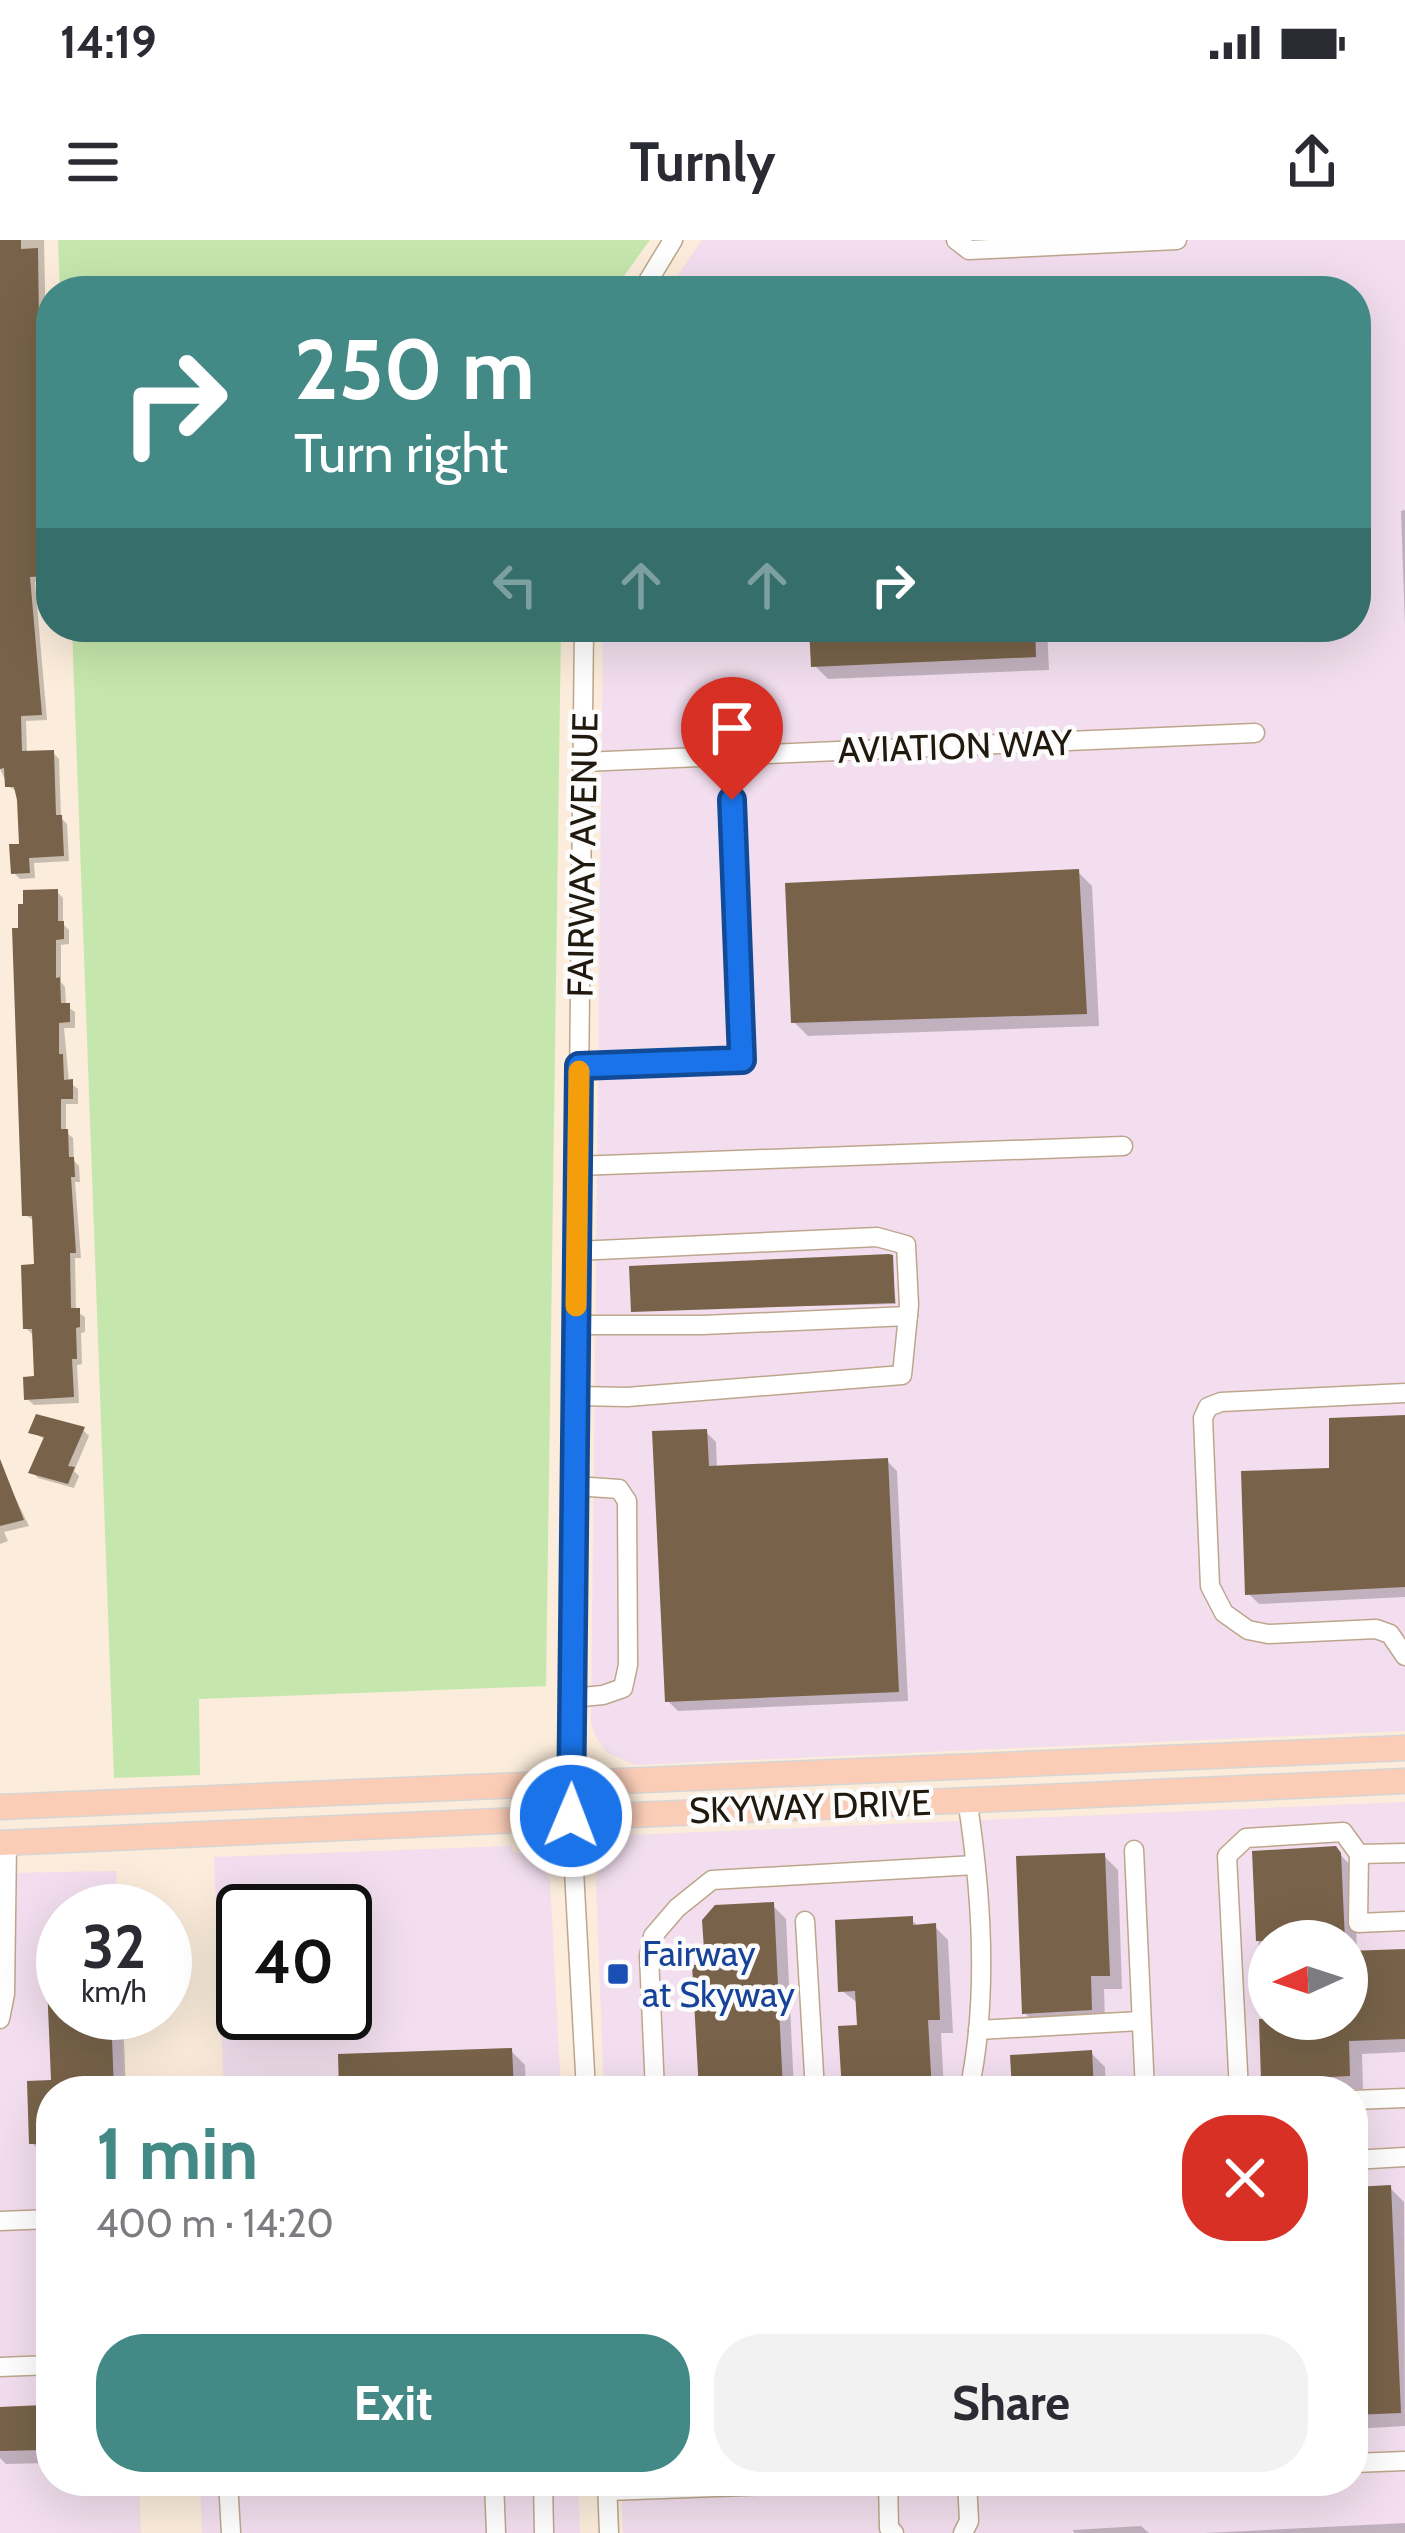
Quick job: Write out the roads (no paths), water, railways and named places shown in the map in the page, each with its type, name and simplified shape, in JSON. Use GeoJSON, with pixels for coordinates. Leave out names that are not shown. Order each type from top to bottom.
{"type":"FeatureCollection","features":[{"type":"Feature","properties":{"kind":"main road","name":"SKYWAY DRIVE"},"geometry":{"type":"LineString","coordinates":[[0,1807],[1405,1748]]}},
{"type":"Feature","properties":{"kind":"main road","name":"SKYWAY DRIVE"},"geometry":{"type":"LineString","coordinates":[[3,1843],[1405,1781]]}},
{"type":"Feature","properties":{"kind":"street"},"geometry":{"type":"LineString","coordinates":[[652,276],[673,240]]}},
{"type":"Feature","properties":{"kind":"street"},"geometry":{"type":"LineString","coordinates":[[956,240],[969,250],[1177,240]]}},
{"type":"Feature","properties":{"kind":"street","name":"FAIRWAY AVENUE"},"geometry":{"type":"LineString","coordinates":[[584,642],[571,1816],[585,2076]]}},
{"type":"Feature","properties":{"kind":"street","name":"AVIATION WAY"},"geometry":{"type":"LineString","coordinates":[[583,762],[1255,733]]}},
{"type":"Feature","properties":{"kind":"street"},"geometry":{"type":"LineString","coordinates":[[579,1066],[742,1060],[730,756]]}},
{"type":"Feature","properties":{"kind":"street"},"geometry":{"type":"LineString","coordinates":[[577,1167],[1123,1146]]}},
{"type":"Feature","properties":{"kind":"street"},"geometry":{"type":"LineString","coordinates":[[575,1396],[627,1397],[902,1375],[908,1316],[906,1245],[877,1237],[577,1250]]}},
{"type":"Feature","properties":{"kind":"street"},"geometry":{"type":"LineString","coordinates":[[576,1325],[908,1316]]}},
{"type":"Feature","properties":{"kind":"street"},"geometry":{"type":"LineString","coordinates":[[1405,1393],[1221,1402],[1208,1407],[1203,1418],[1210,1586],[1224,1613],[1248,1630],[1268,1634],[1376,1630],[1390,1634],[1405,1656]]}},
{"type":"Feature","properties":{"kind":"street"},"geometry":{"type":"LineString","coordinates":[[572,1698],[623,1688],[628,1666],[627,1502],[620,1489],[575,1486]]}},
{"type":"Feature","properties":{"kind":"street"},"geometry":{"type":"LineString","coordinates":[[968,1799],[980,1991],[972,2076]]}},
{"type":"Feature","properties":{"kind":"street"},"geometry":{"type":"LineString","coordinates":[[1238,2076],[1227,1856],[1246,1838],[1343,1832],[1358,1854],[1358,1923],[1405,1921]]}},
{"type":"Feature","properties":{"kind":"street"},"geometry":{"type":"LineString","coordinates":[[0,2019],[5,1994],[3,1843]]}},
{"type":"Feature","properties":{"kind":"street"},"geometry":{"type":"LineString","coordinates":[[1133,1850],[1144,2076]]}},
{"type":"Feature","properties":{"kind":"street"},"geometry":{"type":"LineString","coordinates":[[1358,1854],[1405,1852]]}},
{"type":"Feature","properties":{"kind":"street"},"geometry":{"type":"LineString","coordinates":[[654,2076],[653,1936],[677,1907],[712,1880],[975,1865]]}},
{"type":"Feature","properties":{"kind":"street"},"geometry":{"type":"LineString","coordinates":[[806,1921],[814,2076]]}},
{"type":"Feature","properties":{"kind":"street"},"geometry":{"type":"LineString","coordinates":[[978,2030],[1140,2021]]}},
{"type":"Feature","properties":{"kind":"street"},"geometry":{"type":"LineString","coordinates":[[1368,2099],[1405,2098]]}},
{"type":"Feature","properties":{"kind":"street"},"geometry":{"type":"LineString","coordinates":[[1368,2159],[1405,2157]]}},
{"type":"Feature","properties":{"kind":"street"},"geometry":{"type":"LineString","coordinates":[[0,2222],[36,2219]]}},
{"type":"Feature","properties":{"kind":"street"},"geometry":{"type":"LineString","coordinates":[[0,2367],[36,2366]]}},
{"type":"Feature","properties":{"kind":"street"},"geometry":{"type":"LineString","coordinates":[[1368,2462],[1405,2461]]}},
{"type":"Feature","properties":{"kind":"street"},"geometry":{"type":"LineString","coordinates":[[229,2496],[231,2533]]}},
{"type":"Feature","properties":{"kind":"street"},"geometry":{"type":"LineString","coordinates":[[495,2496],[496,2533]]}},
{"type":"Feature","properties":{"kind":"street"},"geometry":{"type":"LineString","coordinates":[[543,2496],[544,2533]]}},
{"type":"Feature","properties":{"kind":"street"},"geometry":{"type":"LineString","coordinates":[[607,2496],[609,2533]]}},
{"type":"Feature","properties":{"kind":"street"},"geometry":{"type":"LineString","coordinates":[[888,2496],[889,2528],[894,2533]]}},
{"type":"Feature","properties":{"kind":"street"},"geometry":{"type":"LineString","coordinates":[[963,2533],[969,2522],[968,2496]]}},
{"type":"Feature","properties":{"kind":"place","name":"Fairway at Skyway"},"geometry":{"type":"Point","coordinates":[618,1974]}}]}
